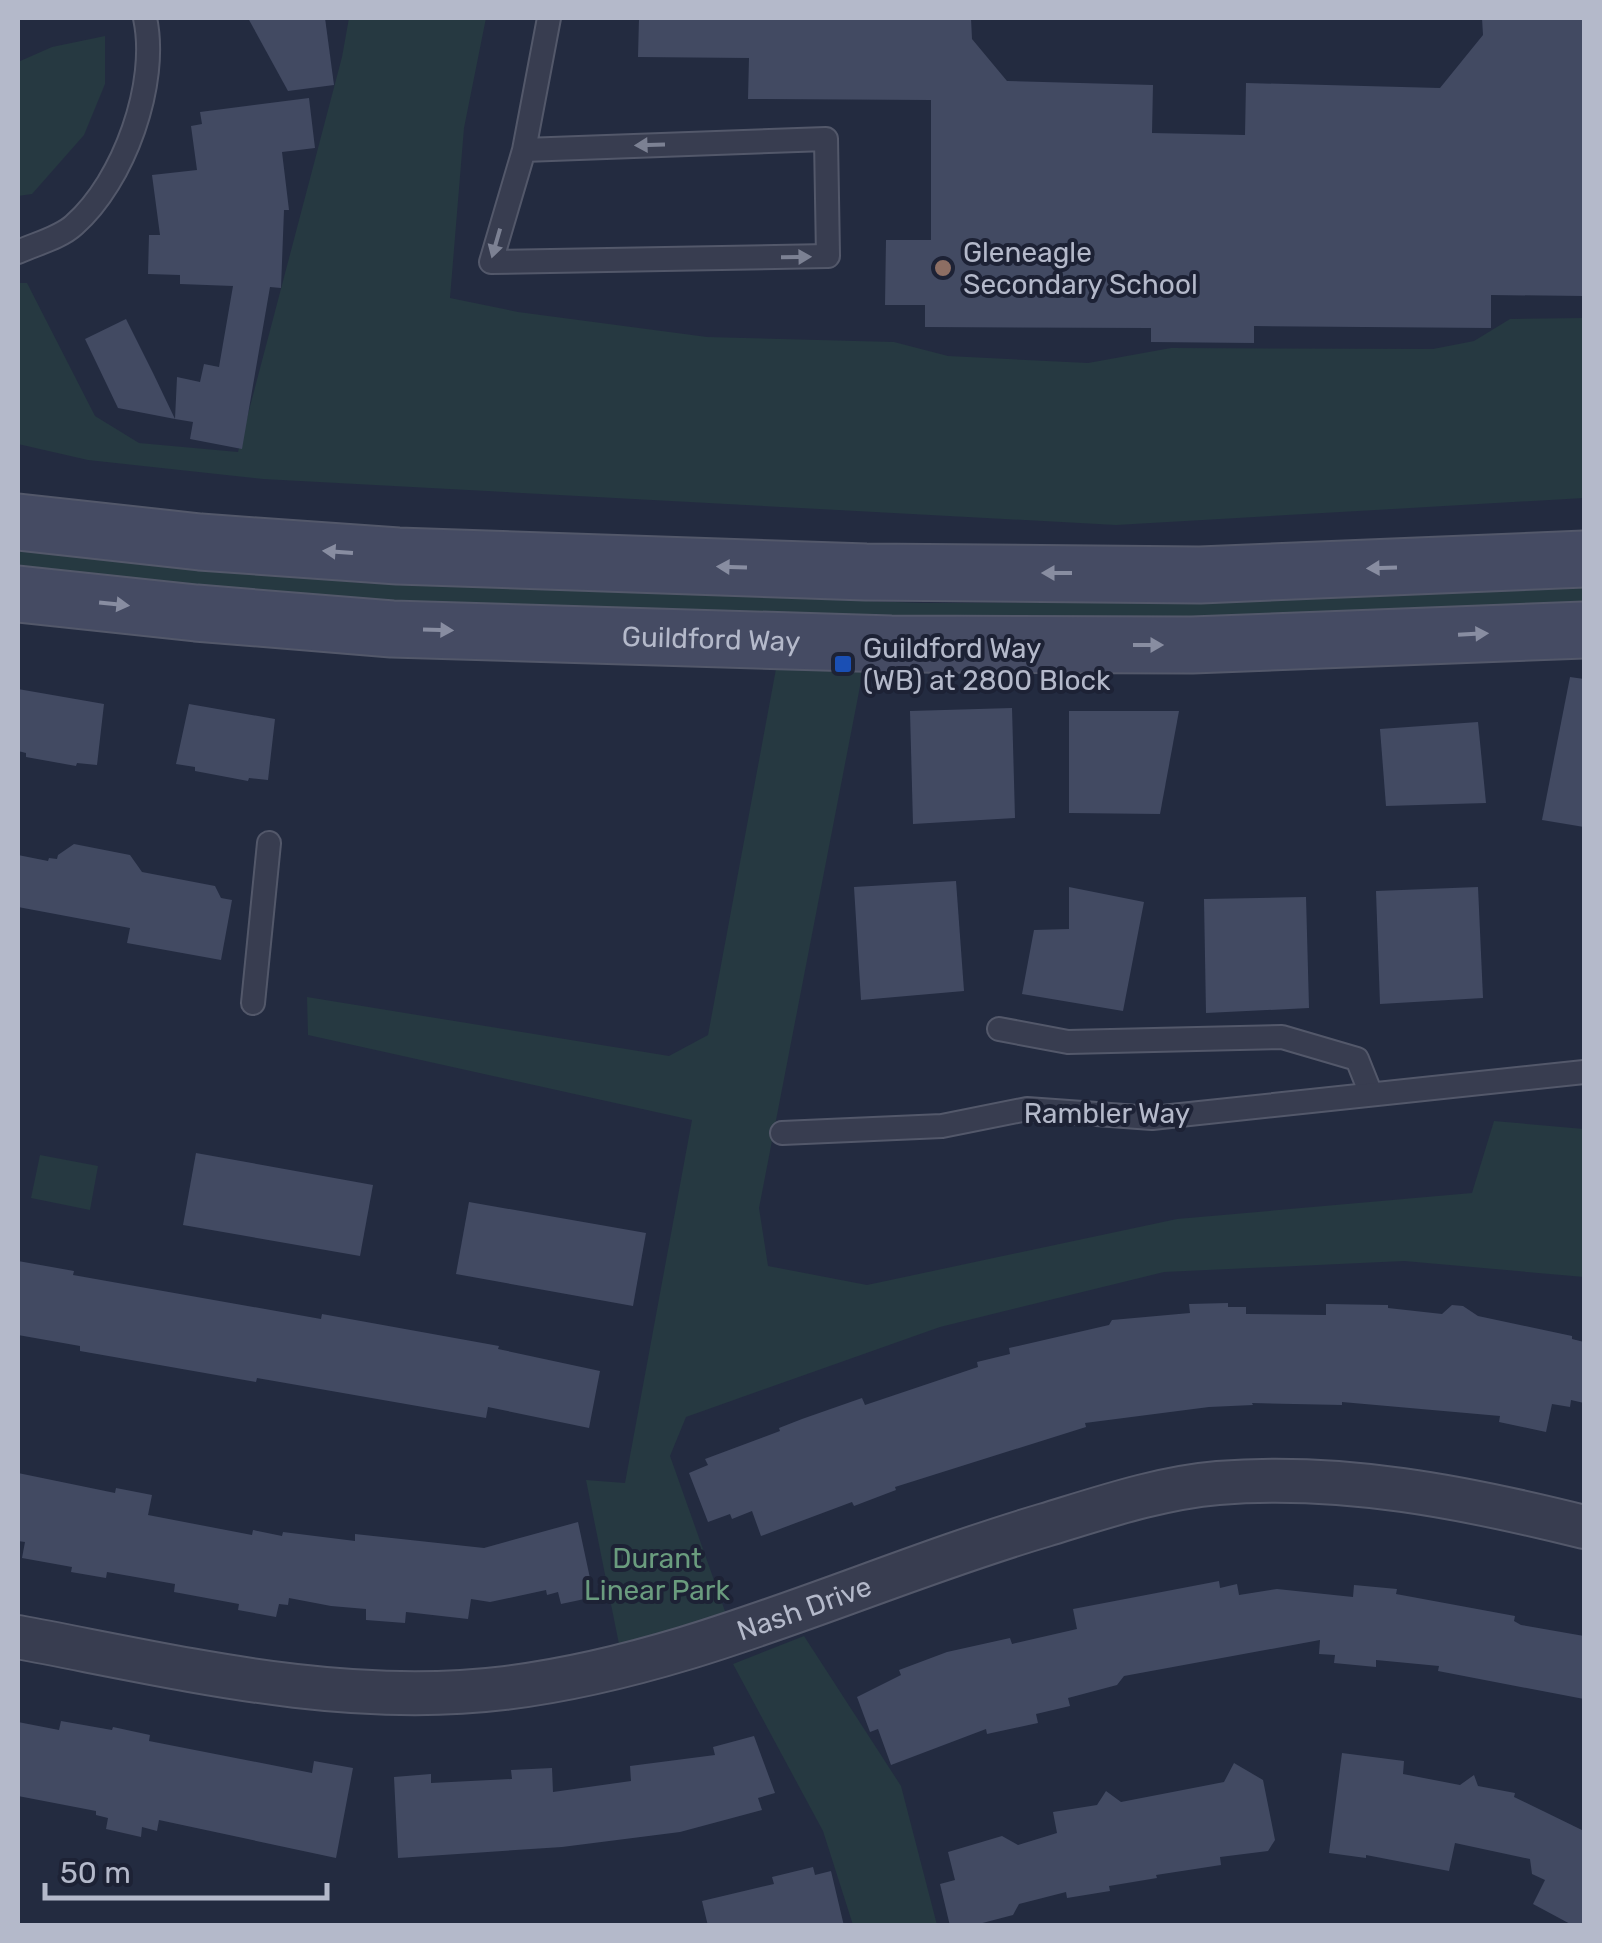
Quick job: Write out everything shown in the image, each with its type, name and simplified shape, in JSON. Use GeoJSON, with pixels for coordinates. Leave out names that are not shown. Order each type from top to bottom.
{"type":"FeatureCollection","features":[{"type":"Feature","properties":{"kind":"main road"},"geometry":{"type":"LineString","coordinates":[[18,522],[200,542],[398,556],[866,572],[1200,575],[1584,560]]}},
{"type":"Feature","properties":{"kind":"main road","name":"Guildford Way"},"geometry":{"type":"LineString","coordinates":[[18,594],[196,614],[392,629],[891,644],[1192,645],[1584,630]]}},
{"type":"Feature","properties":{"kind":"street","name":"Nash Drive"},"geometry":{"type":"LineString","coordinates":[[18,1637],[216,1675],[326,1690],[420,1694],[488,1690],[606,1670],[718,1639],[1007,1536],[1124,1501],[1214,1483],[1302,1480],[1393,1488],[1490,1503],[1584,1527]]}},
{"type":"Feature","properties":{"kind":"lane"},"geometry":{"type":"LineString","coordinates":[[18,252],[72,227],[102,192],[131,140],[144,92],[148,33],[145,18]]}},
{"type":"Feature","properties":{"kind":"lane"},"geometry":{"type":"LineString","coordinates":[[524,150],[826,138],[828,256],[491,262],[524,150],[549,18]]}},
{"type":"Feature","properties":{"kind":"lane"},"geometry":{"type":"LineString","coordinates":[[252,1003],[269,843]]}},
{"type":"Feature","properties":{"kind":"lane"},"geometry":{"type":"LineString","coordinates":[[1000,1029],[1068,1042],[1282,1038],[1356,1059],[1371,1094]]}},
{"type":"Feature","properties":{"kind":"lane","name":"Rambler Way"},"geometry":{"type":"LineString","coordinates":[[782,1133],[942,1126],[1027,1109],[1152,1118],[1584,1072]]}},
{"type":"Feature","properties":{"kind":"green space"},"geometry":{"type":"Polygon","coordinates":[[[349,18],[486,18],[464,128],[450,298],[518,312],[707,337],[894,342],[948,356],[1088,363],[1171,348],[1433,349],[1474,341],[1510,319],[1584,318],[1584,498],[1116,525],[263,479],[88,460],[18,444],[18,283],[27,283],[95,416],[139,443],[238,452],[349,18]]]}},
{"type":"Feature","properties":{"kind":"green space"},"geometry":{"type":"Polygon","coordinates":[[[105,36],[105,84],[84,135],[32,194],[18,196],[18,62],[52,47],[105,36]]]}},
{"type":"Feature","properties":{"kind":"green space"},"geometry":{"type":"Polygon","coordinates":[[[18,549],[361,583],[923,603],[1229,601],[1584,582],[1584,606],[1060,623],[409,607],[18,569],[18,549]]]}},
{"type":"Feature","properties":{"kind":"green space"},"geometry":{"type":"Polygon","coordinates":[[[776,669],[863,671],[759,1208],[768,1266],[867,1285],[1177,1219],[1472,1193],[1494,1121],[1584,1129],[1584,1277],[1404,1261],[1164,1272],[940,1327],[686,1417],[670,1456],[726,1614],[620,1649],[586,1480],[625,1483],[692,1120],[308,1035],[307,997],[669,1056],[708,1035],[776,669]]]}},
{"type":"Feature","properties":{"kind":"green space"},"geometry":{"type":"Polygon","coordinates":[[[40,1155],[98,1166],[90,1210],[31,1198],[40,1155]]]}},
{"type":"Feature","properties":{"kind":"green space","name":"Durant Linear Park"},"geometry":{"type":"Polygon","coordinates":[[[804,1636],[901,1786],[937,1925],[853,1925],[823,1831],[733,1664],[804,1636]]]}},
{"type":"Feature","properties":{"kind":"building"},"geometry":{"type":"Polygon","coordinates":[[[248,18],[325,18],[334,85],[288,91],[248,18]]]}},
{"type":"Feature","properties":{"kind":"building"},"geometry":{"type":"Polygon","coordinates":[[[639,18],[971,18],[972,39],[1007,81],[1153,85],[1152,133],[1245,135],[1246,83],[1440,88],[1483,35],[1482,18],[1584,18],[1584,296],[1491,295],[1491,328],[1254,326],[1254,343],[1151,342],[1151,328],[925,327],[925,305],[885,305],[886,240],[931,240],[931,100],[748,99],[749,58],[638,57],[639,18]]]}},
{"type":"Feature","properties":{"kind":"building"},"geometry":{"type":"Polygon","coordinates":[[[309,98],[315,148],[282,152],[289,210],[284,210],[281,288],[270,287],[242,449],[190,439],[193,422],[175,419],[177,377],[200,382],[204,364],[219,367],[233,286],[180,284],[180,275],[148,274],[149,235],[160,235],[152,175],[197,170],[191,126],[202,124],[200,112],[309,98]]]}},
{"type":"Feature","properties":{"kind":"building"},"geometry":{"type":"Polygon","coordinates":[[[126,319],[175,419],[118,408],[85,339],[126,319]]]}},
{"type":"Feature","properties":{"kind":"building"},"geometry":{"type":"Polygon","coordinates":[[[1570,677],[1584,679],[1584,827],[1542,820],[1570,677]]]}},
{"type":"Feature","properties":{"kind":"building"},"geometry":{"type":"Polygon","coordinates":[[[18,689],[104,704],[97,765],[76,766],[26,757],[26,753],[18,751],[18,689]]]}},
{"type":"Feature","properties":{"kind":"building"},"geometry":{"type":"Polygon","coordinates":[[[189,704],[275,719],[268,780],[248,781],[176,764],[189,704]]]}},
{"type":"Feature","properties":{"kind":"building"},"geometry":{"type":"Polygon","coordinates":[[[1012,708],[1015,818],[913,824],[910,711],[1012,708]]]}},
{"type":"Feature","properties":{"kind":"building"},"geometry":{"type":"Polygon","coordinates":[[[1069,711],[1179,711],[1160,814],[1069,813],[1069,711]]]}},
{"type":"Feature","properties":{"kind":"building"},"geometry":{"type":"Polygon","coordinates":[[[1478,722],[1486,803],[1386,806],[1380,729],[1478,722]]]}},
{"type":"Feature","properties":{"kind":"building"},"geometry":{"type":"Polygon","coordinates":[[[74,844],[130,855],[142,872],[215,886],[221,898],[232,900],[221,960],[127,943],[130,928],[18,907],[18,855],[48,861],[57,859],[74,844]]]}},
{"type":"Feature","properties":{"kind":"building"},"geometry":{"type":"Polygon","coordinates":[[[956,881],[964,991],[861,1000],[854,887],[956,881]]]}},
{"type":"Feature","properties":{"kind":"building"},"geometry":{"type":"Polygon","coordinates":[[[1069,887],[1144,902],[1123,1011],[1022,994],[1034,930],[1069,929],[1069,887]]]}},
{"type":"Feature","properties":{"kind":"building"},"geometry":{"type":"Polygon","coordinates":[[[1478,887],[1483,998],[1380,1004],[1376,891],[1478,887]]]}},
{"type":"Feature","properties":{"kind":"building"},"geometry":{"type":"Polygon","coordinates":[[[1306,897],[1309,1008],[1206,1013],[1204,899],[1306,897]]]}},
{"type":"Feature","properties":{"kind":"building"},"geometry":{"type":"Polygon","coordinates":[[[196,1153],[373,1185],[360,1256],[183,1225],[196,1153]]]}},
{"type":"Feature","properties":{"kind":"building"},"geometry":{"type":"Polygon","coordinates":[[[469,1202],[646,1233],[633,1306],[456,1274],[469,1202]]]}},
{"type":"Feature","properties":{"kind":"building"},"geometry":{"type":"Polygon","coordinates":[[[18,1261],[74,1271],[73,1275],[321,1319],[322,1314],[499,1346],[498,1349],[600,1371],[589,1428],[488,1407],[486,1418],[257,1378],[256,1382],[80,1351],[80,1346],[18,1335],[18,1261]]]}},
{"type":"Feature","properties":{"kind":"building"},"geometry":{"type":"Polygon","coordinates":[[[1228,1303],[1228,1307],[1246,1307],[1246,1314],[1326,1315],[1326,1304],[1388,1305],[1442,1314],[1452,1305],[1463,1306],[1478,1316],[1572,1336],[1584,1342],[1584,1403],[1571,1400],[1570,1407],[1552,1404],[1546,1432],[1499,1422],[1500,1416],[1342,1402],[1252,1403],[1085,1423],[1086,1427],[895,1487],[896,1490],[854,1506],[852,1502],[761,1536],[752,1511],[708,1522],[689,1473],[708,1465],[705,1459],[802,1419],[862,1398],[865,1405],[978,1367],[977,1362],[1010,1354],[1009,1348],[1109,1325],[1112,1320],[1190,1313],[1189,1304],[1228,1303]]]}},
{"type":"Feature","properties":{"kind":"building"},"geometry":{"type":"Polygon","coordinates":[[[18,1473],[115,1493],[116,1488],[152,1495],[148,1515],[252,1535],[253,1530],[355,1541],[355,1534],[484,1548],[578,1522],[594,1597],[561,1604],[558,1592],[547,1595],[546,1590],[490,1602],[471,1599],[468,1619],[406,1612],[405,1623],[366,1620],[366,1609],[289,1598],[288,1605],[279,1604],[276,1617],[238,1610],[239,1604],[174,1592],[175,1584],[107,1572],[106,1578],[22,1558],[25,1542],[18,1541],[18,1473]]]}},
{"type":"Feature","properties":{"kind":"building"},"geometry":{"type":"Polygon","coordinates":[[[1219,1581],[1220,1588],[1237,1584],[1239,1595],[1277,1589],[1353,1597],[1354,1585],[1397,1589],[1396,1594],[1515,1616],[1514,1621],[1521,1625],[1584,1636],[1584,1699],[1438,1671],[1439,1666],[1376,1660],[1376,1667],[1334,1663],[1335,1655],[1319,1654],[1320,1640],[1124,1676],[1117,1685],[1068,1698],[1070,1706],[1036,1714],[1038,1723],[987,1734],[986,1729],[891,1765],[878,1729],[870,1732],[857,1697],[901,1675],[899,1670],[947,1652],[1010,1638],[1012,1644],[1077,1629],[1073,1609],[1219,1581]]]}},
{"type":"Feature","properties":{"kind":"building"},"geometry":{"type":"Polygon","coordinates":[[[61,1721],[112,1730],[113,1727],[150,1735],[149,1741],[312,1773],[314,1761],[353,1768],[336,1858],[159,1820],[157,1831],[142,1827],[141,1837],[106,1829],[108,1818],[96,1815],[96,1811],[18,1796],[18,1722],[59,1730],[61,1721]]]}},
{"type":"Feature","properties":{"kind":"building"},"geometry":{"type":"Polygon","coordinates":[[[754,1736],[775,1793],[758,1798],[762,1810],[680,1832],[562,1847],[398,1858],[394,1777],[431,1774],[431,1783],[512,1779],[511,1770],[552,1768],[553,1792],[631,1781],[630,1766],[715,1755],[713,1747],[754,1736]]]}},
{"type":"Feature","properties":{"kind":"building"},"geometry":{"type":"Polygon","coordinates":[[[1342,1753],[1404,1761],[1403,1774],[1460,1785],[1474,1775],[1478,1786],[1515,1793],[1514,1797],[1584,1831],[1584,1926],[1574,1926],[1533,1904],[1545,1880],[1532,1874],[1530,1859],[1455,1843],[1449,1871],[1366,1855],[1329,1853],[1342,1753]]]}},
{"type":"Feature","properties":{"kind":"building"},"geometry":{"type":"Polygon","coordinates":[[[1234,1763],[1263,1780],[1275,1840],[1268,1851],[1220,1857],[1221,1865],[1109,1886],[1110,1891],[1067,1898],[1066,1892],[1019,1904],[1013,1915],[971,1926],[950,1926],[940,1884],[955,1880],[948,1852],[1002,1836],[1018,1845],[1057,1833],[1053,1812],[1097,1805],[1106,1791],[1121,1802],[1224,1782],[1234,1763]]]}},
{"type":"Feature","properties":{"kind":"building"},"geometry":{"type":"Polygon","coordinates":[[[813,1867],[815,1875],[831,1871],[844,1926],[708,1926],[702,1901],[774,1884],[772,1877],[813,1867]]]}},
{"type":"Feature","properties":{"kind":"place","name":"Gleneagle Secondary School"},"geometry":{"type":"Point","coordinates":[943,268]}},
{"type":"Feature","properties":{"kind":"place","name":"Guildford Way (WB) at 2800 Block"},"geometry":{"type":"Point","coordinates":[843,664]}}]}
